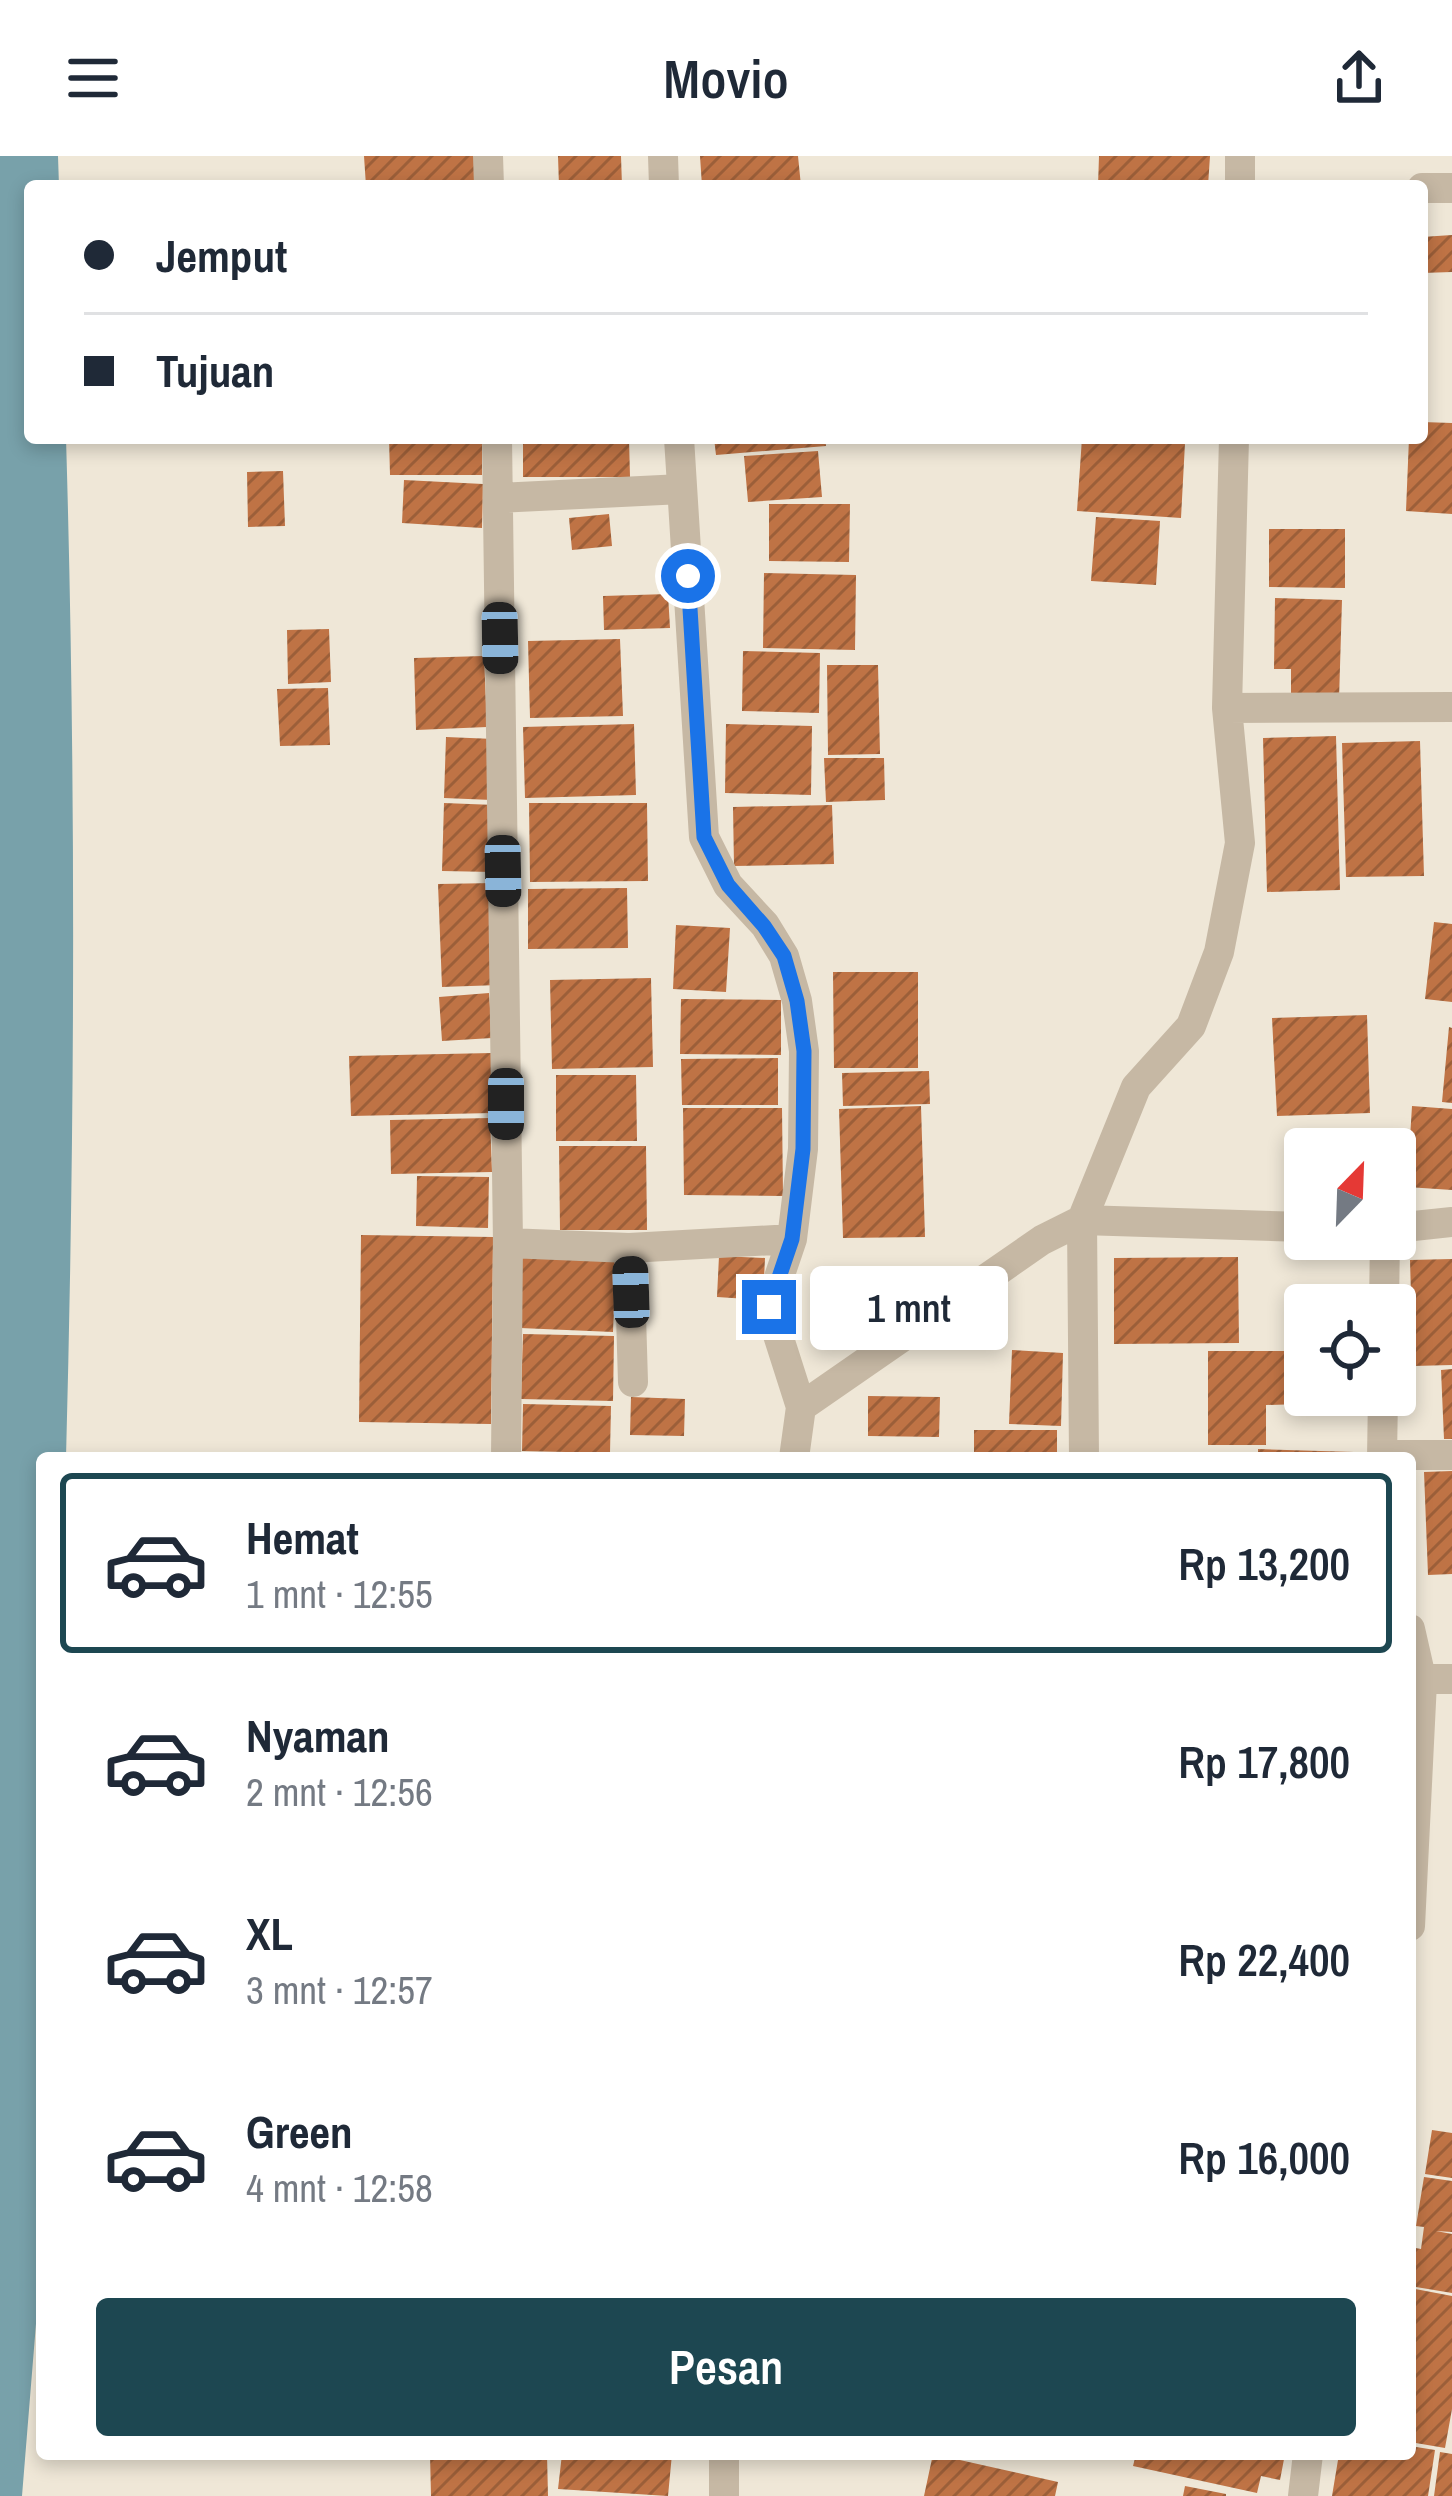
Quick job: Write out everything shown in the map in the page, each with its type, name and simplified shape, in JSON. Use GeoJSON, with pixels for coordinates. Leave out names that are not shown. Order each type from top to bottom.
{"type":"FeatureCollection","features":[{"type":"Feature","properties":{"kind":"street"},"geometry":{"type":"LineString","coordinates":[[497,444],[508,1244],[506,1452]]}},
{"type":"Feature","properties":{"kind":"street"},"geometry":{"type":"LineString","coordinates":[[680,444],[704,837],[728,885],[784,956],[804,1051],[803,1149],[792,1239],[769,1307],[801,1407],[795,1452]]}},
{"type":"Feature","properties":{"kind":"street"},"geometry":{"type":"LineString","coordinates":[[1084,1452],[1082,1220],[1136,1087],[1191,1026],[1219,952],[1240,843],[1227,708],[1234,444]]}},
{"type":"Feature","properties":{"kind":"street"},"geometry":{"type":"LineString","coordinates":[[499,498],[682,489]]}},
{"type":"Feature","properties":{"kind":"street"},"geometry":{"type":"LineString","coordinates":[[1227,708],[1452,707]]}},
{"type":"Feature","properties":{"kind":"street"},"geometry":{"type":"LineString","coordinates":[[801,1407],[1042,1240],[1082,1220],[1284,1226]]}},
{"type":"Feature","properties":{"kind":"street"},"geometry":{"type":"LineString","coordinates":[[1416,1226],[1452,1222]]}},
{"type":"Feature","properties":{"kind":"street"},"geometry":{"type":"LineString","coordinates":[[508,1244],[629,1248],[792,1239]]}},
{"type":"Feature","properties":{"kind":"street"},"geometry":{"type":"LineString","coordinates":[[629,1248],[633,1382]]}},
{"type":"Feature","properties":{"kind":"street"},"geometry":{"type":"LineString","coordinates":[[1382,1416],[1382,1452]]}},
{"type":"Feature","properties":{"kind":"street"},"geometry":{"type":"LineString","coordinates":[[1416,1456],[1452,1455]]}},
{"type":"Feature","properties":{"kind":"street"},"geometry":{"type":"LineString","coordinates":[[1416,1646],[1428,1680],[1416,1844]]}},
{"type":"Feature","properties":{"kind":"street"},"geometry":{"type":"LineString","coordinates":[[724,2460],[724,2496]]}},
{"type":"Feature","properties":{"kind":"street"},"geometry":{"type":"LineString","coordinates":[[1303,2496],[1307,2460]]}},
{"type":"Feature","properties":{"kind":"water"},"geometry":{"type":"Polygon","coordinates":[[[0,156],[58,156],[59,180],[24,180],[24,444],[66,444],[73,1076],[66,1452],[36,1452],[36,2324],[22,2496],[0,2496],[0,156]]]}},
{"type":"Feature","properties":{"kind":"building"},"geometry":{"type":"Polygon","coordinates":[[[364,156],[486,156],[488,180],[366,180],[364,156]]]}},
{"type":"Feature","properties":{"kind":"building"},"geometry":{"type":"Polygon","coordinates":[[[558,156],[621,156],[622,180],[559,180],[558,156]]]}},
{"type":"Feature","properties":{"kind":"building"},"geometry":{"type":"Polygon","coordinates":[[[700,156],[798,156],[800,180],[702,180],[700,156]]]}},
{"type":"Feature","properties":{"kind":"building"},"geometry":{"type":"Polygon","coordinates":[[[1099,156],[1210,156],[1208,180],[1098,180],[1099,156]]]}},
{"type":"Feature","properties":{"kind":"building"},"geometry":{"type":"Polygon","coordinates":[[[1452,235],[1452,272],[1428,273],[1428,237],[1452,235]]]}},
{"type":"Feature","properties":{"kind":"building"},"geometry":{"type":"Polygon","coordinates":[[[1428,422],[1452,423],[1452,514],[1406,511],[1409,444],[1428,444],[1428,422]]]}},
{"type":"Feature","properties":{"kind":"building"},"geometry":{"type":"Polygon","coordinates":[[[389,444],[482,444],[482,475],[390,475],[389,444]]]}},
{"type":"Feature","properties":{"kind":"building"},"geometry":{"type":"Polygon","coordinates":[[[523,444],[629,444],[630,477],[523,477],[523,444]]]}},
{"type":"Feature","properties":{"kind":"building"},"geometry":{"type":"Polygon","coordinates":[[[715,444],[826,446],[716,455],[715,444]]]}},
{"type":"Feature","properties":{"kind":"building"},"geometry":{"type":"Polygon","coordinates":[[[1082,444],[1185,444],[1181,518],[1077,511],[1082,444]]]}},
{"type":"Feature","properties":{"kind":"building"},"geometry":{"type":"Polygon","coordinates":[[[818,451],[822,497],[748,502],[744,456],[818,451]]]}},
{"type":"Feature","properties":{"kind":"building"},"geometry":{"type":"Polygon","coordinates":[[[283,471],[285,526],[248,527],[247,472],[283,471]]]}},
{"type":"Feature","properties":{"kind":"building"},"geometry":{"type":"Polygon","coordinates":[[[404,480],[483,484],[482,528],[402,523],[404,480]]]}},
{"type":"Feature","properties":{"kind":"building"},"geometry":{"type":"Polygon","coordinates":[[[769,504],[850,504],[849,562],[769,561],[769,504]]]}},
{"type":"Feature","properties":{"kind":"building"},"geometry":{"type":"Polygon","coordinates":[[[609,514],[612,546],[572,550],[569,518],[609,514]]]}},
{"type":"Feature","properties":{"kind":"building"},"geometry":{"type":"Polygon","coordinates":[[[1096,517],[1160,521],[1156,585],[1091,581],[1096,517]]]}},
{"type":"Feature","properties":{"kind":"building"},"geometry":{"type":"Polygon","coordinates":[[[1269,529],[1345,529],[1345,588],[1269,587],[1269,529]]]}},
{"type":"Feature","properties":{"kind":"building"},"geometry":{"type":"Polygon","coordinates":[[[764,573],[856,575],[855,650],[763,648],[764,573]]]}},
{"type":"Feature","properties":{"kind":"building"},"geometry":{"type":"Polygon","coordinates":[[[668,594],[670,628],[604,630],[603,596],[668,594]]]}},
{"type":"Feature","properties":{"kind":"building"},"geometry":{"type":"Polygon","coordinates":[[[1275,598],[1342,600],[1339,700],[1291,699],[1291,669],[1274,669],[1275,598]]]}},
{"type":"Feature","properties":{"kind":"building"},"geometry":{"type":"Polygon","coordinates":[[[329,629],[331,682],[288,684],[287,630],[329,629]]]}},
{"type":"Feature","properties":{"kind":"building"},"geometry":{"type":"Polygon","coordinates":[[[620,639],[623,716],[530,718],[528,641],[620,639]]]}},
{"type":"Feature","properties":{"kind":"building"},"geometry":{"type":"Polygon","coordinates":[[[743,651],[820,653],[819,713],[742,711],[743,651]]]}},
{"type":"Feature","properties":{"kind":"building"},"geometry":{"type":"Polygon","coordinates":[[[484,656],[487,727],[416,730],[414,658],[484,656]]]}},
{"type":"Feature","properties":{"kind":"building"},"geometry":{"type":"Polygon","coordinates":[[[827,665],[878,665],[880,754],[828,755],[827,665]]]}},
{"type":"Feature","properties":{"kind":"building"},"geometry":{"type":"Polygon","coordinates":[[[328,688],[330,745],[280,746],[277,689],[328,688]]]}},
{"type":"Feature","properties":{"kind":"building"},"geometry":{"type":"Polygon","coordinates":[[[634,724],[636,795],[525,798],[523,727],[634,724]]]}},
{"type":"Feature","properties":{"kind":"building"},"geometry":{"type":"Polygon","coordinates":[[[726,724],[812,726],[811,795],[725,793],[726,724]]]}},
{"type":"Feature","properties":{"kind":"building"},"geometry":{"type":"Polygon","coordinates":[[[1336,736],[1340,890],[1267,892],[1263,738],[1336,736]]]}},
{"type":"Feature","properties":{"kind":"building"},"geometry":{"type":"Polygon","coordinates":[[[446,737],[494,739],[492,800],[444,798],[446,737]]]}},
{"type":"Feature","properties":{"kind":"building"},"geometry":{"type":"Polygon","coordinates":[[[1420,741],[1424,876],[1346,877],[1342,743],[1420,741]]]}},
{"type":"Feature","properties":{"kind":"building"},"geometry":{"type":"Polygon","coordinates":[[[824,758],[884,758],[885,800],[826,802],[824,758]]]}},
{"type":"Feature","properties":{"kind":"building"},"geometry":{"type":"Polygon","coordinates":[[[444,803],[495,805],[493,872],[442,871],[444,803]]]}},
{"type":"Feature","properties":{"kind":"building"},"geometry":{"type":"Polygon","coordinates":[[[529,803],[647,803],[648,881],[530,882],[529,803]]]}},
{"type":"Feature","properties":{"kind":"building"},"geometry":{"type":"Polygon","coordinates":[[[832,805],[834,864],[734,866],[733,807],[832,805]]]}},
{"type":"Feature","properties":{"kind":"building"},"geometry":{"type":"Polygon","coordinates":[[[495,883],[499,985],[442,987],[438,884],[495,883]]]}},
{"type":"Feature","properties":{"kind":"building"},"geometry":{"type":"Polygon","coordinates":[[[627,888],[628,948],[528,949],[528,889],[627,888]]]}},
{"type":"Feature","properties":{"kind":"building"},"geometry":{"type":"Polygon","coordinates":[[[1434,922],[1452,924],[1452,1002],[1425,999],[1434,922]]]}},
{"type":"Feature","properties":{"kind":"building"},"geometry":{"type":"Polygon","coordinates":[[[676,925],[730,928],[726,992],[673,989],[676,925]]]}},
{"type":"Feature","properties":{"kind":"building"},"geometry":{"type":"Polygon","coordinates":[[[833,972],[918,972],[918,1068],[834,1068],[833,972]]]}},
{"type":"Feature","properties":{"kind":"building"},"geometry":{"type":"Polygon","coordinates":[[[651,978],[653,1067],[552,1069],[550,980],[651,978]]]}},
{"type":"Feature","properties":{"kind":"building"},"geometry":{"type":"Polygon","coordinates":[[[489,993],[492,1038],[442,1041],[439,997],[489,993]]]}},
{"type":"Feature","properties":{"kind":"building"},"geometry":{"type":"Polygon","coordinates":[[[681,999],[781,1000],[781,1055],[680,1054],[681,999]]]}},
{"type":"Feature","properties":{"kind":"building"},"geometry":{"type":"Polygon","coordinates":[[[1367,1015],[1370,1113],[1277,1116],[1272,1018],[1367,1015]]]}},
{"type":"Feature","properties":{"kind":"building"},"geometry":{"type":"Polygon","coordinates":[[[1452,1028],[1452,1103],[1442,1102],[1452,1028]]]}},
{"type":"Feature","properties":{"kind":"building"},"geometry":{"type":"Polygon","coordinates":[[[492,1053],[493,1113],[351,1116],[349,1056],[492,1053]]]}},
{"type":"Feature","properties":{"kind":"building"},"geometry":{"type":"Polygon","coordinates":[[[778,1058],[778,1105],[682,1105],[681,1059],[778,1058]]]}},
{"type":"Feature","properties":{"kind":"building"},"geometry":{"type":"Polygon","coordinates":[[[929,1071],[930,1104],[843,1106],[842,1073],[929,1071]]]}},
{"type":"Feature","properties":{"kind":"building"},"geometry":{"type":"Polygon","coordinates":[[[556,1075],[636,1075],[637,1141],[556,1141],[556,1075]]]}},
{"type":"Feature","properties":{"kind":"building"},"geometry":{"type":"Polygon","coordinates":[[[921,1106],[925,1237],[843,1238],[839,1109],[921,1106]]]}},
{"type":"Feature","properties":{"kind":"building"},"geometry":{"type":"Polygon","coordinates":[[[1412,1106],[1452,1109],[1452,1190],[1416,1188],[1416,1128],[1411,1128],[1412,1106]]]}},
{"type":"Feature","properties":{"kind":"building"},"geometry":{"type":"Polygon","coordinates":[[[683,1108],[782,1108],[783,1196],[684,1195],[683,1108]]]}},
{"type":"Feature","properties":{"kind":"building"},"geometry":{"type":"Polygon","coordinates":[[[490,1118],[492,1172],[391,1174],[390,1120],[490,1118]]]}},
{"type":"Feature","properties":{"kind":"building"},"geometry":{"type":"Polygon","coordinates":[[[559,1146],[646,1146],[647,1230],[560,1230],[559,1146]]]}},
{"type":"Feature","properties":{"kind":"building"},"geometry":{"type":"Polygon","coordinates":[[[417,1176],[489,1177],[488,1228],[416,1226],[417,1176]]]}},
{"type":"Feature","properties":{"kind":"building"},"geometry":{"type":"Polygon","coordinates":[[[361,1235],[493,1237],[491,1424],[359,1422],[361,1235]]]}},
{"type":"Feature","properties":{"kind":"building"},"geometry":{"type":"Polygon","coordinates":[[[522,1255],[616,1258],[613,1332],[520,1328],[522,1255]]]}},
{"type":"Feature","properties":{"kind":"building"},"geometry":{"type":"Polygon","coordinates":[[[719,1256],[765,1258],[763,1300],[717,1297],[719,1256]]]}},
{"type":"Feature","properties":{"kind":"building"},"geometry":{"type":"Polygon","coordinates":[[[1238,1257],[1239,1343],[1114,1344],[1114,1258],[1238,1257]]]}},
{"type":"Feature","properties":{"kind":"building"},"geometry":{"type":"Polygon","coordinates":[[[1452,1259],[1452,1365],[1416,1366],[1416,1284],[1411,1284],[1410,1260],[1452,1259]]]}},
{"type":"Feature","properties":{"kind":"building"},"geometry":{"type":"Polygon","coordinates":[[[523,1334],[614,1336],[613,1401],[521,1399],[523,1334]]]}},
{"type":"Feature","properties":{"kind":"building"},"geometry":{"type":"Polygon","coordinates":[[[1012,1350],[1063,1353],[1061,1426],[1009,1424],[1012,1350]]]}},
{"type":"Feature","properties":{"kind":"building"},"geometry":{"type":"Polygon","coordinates":[[[1208,1351],[1284,1351],[1284,1404],[1266,1405],[1266,1445],[1208,1445],[1208,1351]]]}},
{"type":"Feature","properties":{"kind":"building"},"geometry":{"type":"Polygon","coordinates":[[[1452,1369],[1452,1439],[1444,1439],[1441,1370],[1452,1369]]]}},
{"type":"Feature","properties":{"kind":"building"},"geometry":{"type":"Polygon","coordinates":[[[868,1396],[940,1397],[939,1437],[868,1436],[868,1396]]]}},
{"type":"Feature","properties":{"kind":"building"},"geometry":{"type":"Polygon","coordinates":[[[631,1397],[685,1399],[684,1436],[630,1435],[631,1397]]]}},
{"type":"Feature","properties":{"kind":"building"},"geometry":{"type":"Polygon","coordinates":[[[523,1404],[611,1406],[610,1452],[522,1451],[523,1404]]]}},
{"type":"Feature","properties":{"kind":"building"},"geometry":{"type":"Polygon","coordinates":[[[974,1430],[1057,1430],[1057,1452],[974,1452],[974,1430]]]}},
{"type":"Feature","properties":{"kind":"building"},"geometry":{"type":"Polygon","coordinates":[[[1258,1449],[1354,1452],[1258,1452],[1258,1449]]]}},
{"type":"Feature","properties":{"kind":"building"},"geometry":{"type":"Polygon","coordinates":[[[1452,1471],[1452,1574],[1428,1575],[1424,1472],[1452,1471]]]}},
{"type":"Feature","properties":{"kind":"building"},"geometry":{"type":"Polygon","coordinates":[[[1432,2130],[1452,2133],[1452,2178],[1425,2174],[1432,2130]]]}},
{"type":"Feature","properties":{"kind":"building"},"geometry":{"type":"Polygon","coordinates":[[[1424,2177],[1452,2181],[1452,2232],[1436,2231],[1452,2234],[1452,2293],[1416,2287],[1416,2248],[1421,2249],[1424,2227],[1416,2226],[1424,2177]]]}},
{"type":"Feature","properties":{"kind":"building"},"geometry":{"type":"Polygon","coordinates":[[[1416,2289],[1452,2296],[1452,2409],[1445,2448],[1416,2443],[1416,2289]]]}},
{"type":"Feature","properties":{"kind":"building"},"geometry":{"type":"Polygon","coordinates":[[[1416,2447],[1435,2450],[1428,2496],[1332,2496],[1338,2460],[1416,2460],[1416,2447]]]}},
{"type":"Feature","properties":{"kind":"building"},"geometry":{"type":"Polygon","coordinates":[[[1440,2452],[1452,2454],[1452,2496],[1434,2496],[1440,2452]]]}},
{"type":"Feature","properties":{"kind":"building"},"geometry":{"type":"Polygon","coordinates":[[[430,2460],[547,2460],[548,2496],[431,2496],[430,2460]]]}},
{"type":"Feature","properties":{"kind":"building"},"geometry":{"type":"Polygon","coordinates":[[[561,2460],[671,2460],[668,2496],[558,2489],[561,2460]]]}},
{"type":"Feature","properties":{"kind":"building"},"geometry":{"type":"Polygon","coordinates":[[[932,2460],[960,2460],[1058,2482],[1055,2496],[924,2496],[932,2460]]]}},
{"type":"Feature","properties":{"kind":"building"},"geometry":{"type":"Polygon","coordinates":[[[1134,2460],[1284,2460],[1280,2480],[1261,2476],[1257,2493],[1133,2466],[1134,2460]]]}},
{"type":"Feature","properties":{"kind":"building"},"geometry":{"type":"Polygon","coordinates":[[[1185,2486],[1226,2494],[1226,2496],[1183,2496],[1185,2486]]]}},
{"type":"Feature","properties":{"kind":"route"},"geometry":{"type":"LineString","coordinates":[[688,576],[704,837],[728,885],[784,956],[804,1051],[803,1149],[792,1239],[769,1307]]}}]}
